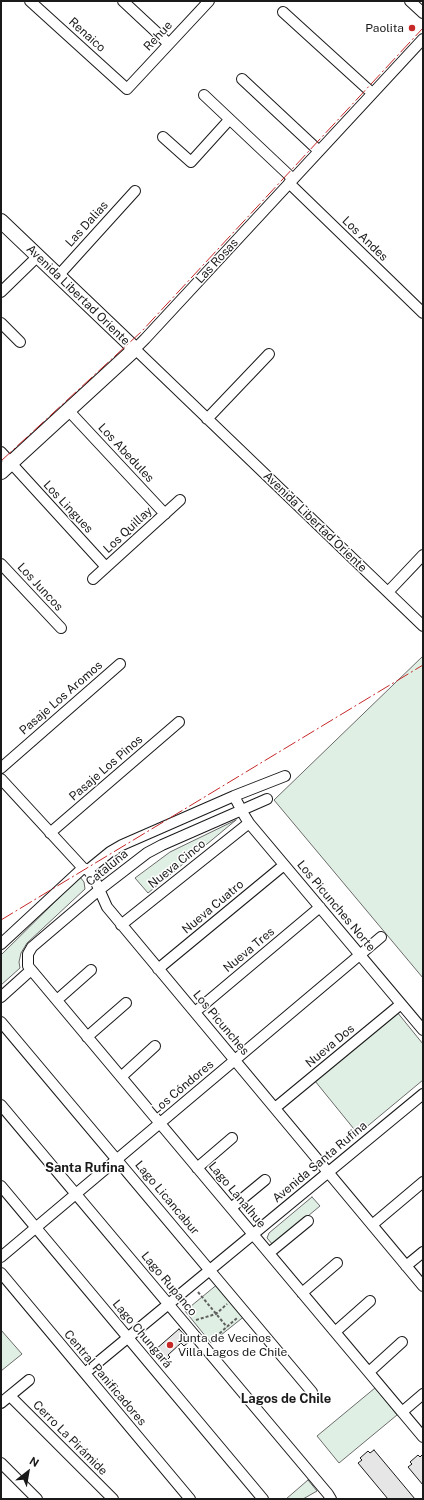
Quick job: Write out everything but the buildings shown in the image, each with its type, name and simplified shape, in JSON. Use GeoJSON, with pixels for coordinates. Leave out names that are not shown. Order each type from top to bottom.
{"type":"FeatureCollection","features":[{"type":"Feature","properties":{"kind":"main road","name":"Avenida Libertad Oriente"},"geometry":{"type":"LineString","coordinates":[[1,221],[135,349]]}},
{"type":"Feature","properties":{"kind":"main road","name":"Las Rosas"},"geometry":{"type":"LineString","coordinates":[[6,468],[135,349]]}},
{"type":"Feature","properties":{"kind":"street"},"geometry":{"type":"LineString","coordinates":[[123,1],[169,44]]}},
{"type":"Feature","properties":{"kind":"street","name":"Rehue"},"geometry":{"type":"LineString","coordinates":[[127,89],[208,1]]}},
{"type":"Feature","properties":{"kind":"street"},"geometry":{"type":"LineString","coordinates":[[410,1],[423,13]]}},
{"type":"Feature","properties":{"kind":"street","name":"Renaico"},"geometry":{"type":"LineString","coordinates":[[34,2],[127,89]]}},
{"type":"Feature","properties":{"kind":"street"},"geometry":{"type":"LineString","coordinates":[[283,12],[372,93]]}},
{"type":"Feature","properties":{"kind":"street","name":"Las Rosas"},"geometry":{"type":"LineString","coordinates":[[135,349],[423,39]]}},
{"type":"Feature","properties":{"kind":"street"},"geometry":{"type":"LineString","coordinates":[[242,79],[319,151]]}},
{"type":"Feature","properties":{"kind":"street","name":"Los Andes"},"geometry":{"type":"LineString","coordinates":[[204,96],[230,120],[423,314]]}},
{"type":"Feature","properties":{"kind":"street"},"geometry":{"type":"LineString","coordinates":[[164,137],[191,162],[230,120]]}},
{"type":"Feature","properties":{"kind":"street","name":"Las Dalias"},"geometry":{"type":"LineString","coordinates":[[58,276],[136,191]]}},
{"type":"Feature","properties":{"kind":"street"},"geometry":{"type":"LineString","coordinates":[[1,292],[38,256]]}},
{"type":"Feature","properties":{"kind":"street"},"geometry":{"type":"LineString","coordinates":[[1,323],[20,342]]}},
{"type":"Feature","properties":{"kind":"street","name":"Avenida Libertad Oriente"},"geometry":{"type":"LineString","coordinates":[[135,349],[423,626]]}},
{"type":"Feature","properties":{"kind":"street"},"geometry":{"type":"LineString","coordinates":[[207,419],[270,354]]}},
{"type":"Feature","properties":{"kind":"street","name":"Los Abedules"},"geometry":{"type":"LineString","coordinates":[[68,410],[164,514]]}},
{"type":"Feature","properties":{"kind":"street","name":"Los Lingues"},"geometry":{"type":"LineString","coordinates":[[1,452],[6,468],[106,567]]}},
{"type":"Feature","properties":{"kind":"street","name":"Los Quillay"},"geometry":{"type":"LineString","coordinates":[[93,579],[180,500]]}},
{"type":"Feature","properties":{"kind":"street"},"geometry":{"type":"LineString","coordinates":[[388,592],[423,555]]}},
{"type":"Feature","properties":{"kind":"street","name":"Los Juncos"},"geometry":{"type":"LineString","coordinates":[[1,564],[61,628]]}},
{"type":"Feature","properties":{"kind":"street","name":"Pasaje Los Aromos"},"geometry":{"type":"LineString","coordinates":[[1,768],[120,664]]}},
{"type":"Feature","properties":{"kind":"street","name":"Pasaje Los Pinos"},"geometry":{"type":"LineString","coordinates":[[50,833],[179,722]]}},
{"type":"Feature","properties":{"kind":"street","name":"Cataluña"},"geometry":{"type":"LineString","coordinates":[[1,944],[85,869],[110,852],[122,845],[234,796],[285,776]]}},
{"type":"Feature","properties":{"kind":"street","name":"Los Picunches"},"geometry":{"type":"LineString","coordinates":[[1,779],[50,833],[94,878],[107,907],[121,925],[423,1286]]}},
{"type":"Feature","properties":{"kind":"street","name":"Los Picunches Norte"},"geometry":{"type":"LineString","coordinates":[[234,796],[249,823],[423,1030]]}},
{"type":"Feature","properties":{"kind":"street","name":"Cataluña"},"geometry":{"type":"LineString","coordinates":[[31,970],[27,961],[28,954],[32,947],[133,863],[152,850],[268,799]]}},
{"type":"Feature","properties":{"kind":"street","name":"Nueva Cinco"},"geometry":{"type":"LineString","coordinates":[[121,925],[249,823]]}},
{"type":"Feature","properties":{"kind":"street","name":"Nueva Cuatro"},"geometry":{"type":"LineString","coordinates":[[158,969],[284,865]]}},
{"type":"Feature","properties":{"kind":"street","name":"Nueva Tres"},"geometry":{"type":"LineString","coordinates":[[195,1012],[320,907]]}},
{"type":"Feature","properties":{"kind":"street","name":"Los Cóndores"},"geometry":{"type":"LineString","coordinates":[[1,1256],[381,937]]}},
{"type":"Feature","properties":{"kind":"street"},"geometry":{"type":"LineString","coordinates":[[1,997],[31,970]]}},
{"type":"Feature","properties":{"kind":"street","name":"Lago Lanalhue"},"geometry":{"type":"LineString","coordinates":[[31,970],[423,1437]]}},
{"type":"Feature","properties":{"kind":"street"},"geometry":{"type":"LineString","coordinates":[[57,1000],[91,970]]}},
{"type":"Feature","properties":{"kind":"street"},"geometry":{"type":"LineString","coordinates":[[87,1036],[126,1003]]}},
{"type":"Feature","properties":{"kind":"street","name":"Nueva Dos"},"geometry":{"type":"LineString","coordinates":[[275,1108],[401,1004]]}},
{"type":"Feature","properties":{"kind":"street","name":"Lago Licancabur"},"geometry":{"type":"LineString","coordinates":[[1,1022],[312,1392]]}},
{"type":"Feature","properties":{"kind":"street"},"geometry":{"type":"LineString","coordinates":[[121,1077],[155,1046]]}},
{"type":"Feature","properties":{"kind":"street","name":"Avenida Santa Rufina"},"geometry":{"type":"LineString","coordinates":[[85,1373],[423,1094]]}},
{"type":"Feature","properties":{"kind":"street","name":"Lago Rupanco"},"geometry":{"type":"LineString","coordinates":[[1,1105],[331,1499]]}},
{"type":"Feature","properties":{"kind":"street"},"geometry":{"type":"LineString","coordinates":[[197,1168],[232,1138]]}},
{"type":"Feature","properties":{"kind":"street"},"geometry":{"type":"LineString","coordinates":[[231,1208],[265,1180]]}},
{"type":"Feature","properties":{"kind":"street"},"geometry":{"type":"LineString","coordinates":[[372,1224],[423,1182]]}},
{"type":"Feature","properties":{"kind":"street","name":"Lago Chungará"},"geometry":{"type":"LineString","coordinates":[[1,1186],[263,1499]]}},
{"type":"Feature","properties":{"kind":"street"},"geometry":{"type":"LineString","coordinates":[[268,1253],[308,1221]]}},
{"type":"Feature","properties":{"kind":"street"},"geometry":{"type":"LineString","coordinates":[[406,1266],[423,1252]]}},
{"type":"Feature","properties":{"kind":"street"},"geometry":{"type":"LineString","coordinates":[[302,1293],[337,1262]]}},
{"type":"Feature","properties":{"kind":"street","name":"Central Panificadores"},"geometry":{"type":"LineString","coordinates":[[1,1273],[190,1499]]}},
{"type":"Feature","properties":{"kind":"street"},"geometry":{"type":"LineString","coordinates":[[335,1332],[370,1301]]}},
{"type":"Feature","properties":{"kind":"street"},"geometry":{"type":"LineString","coordinates":[[369,1372],[402,1342]]}},
{"type":"Feature","properties":{"kind":"street"},"geometry":{"type":"LineString","coordinates":[[1,1403],[29,1380]]}},
{"type":"Feature","properties":{"kind":"street"},"geometry":{"type":"LineString","coordinates":[[402,1412],[423,1394]]}},
{"type":"Feature","properties":{"kind":"street","name":"Cerro La Pirámide"},"geometry":{"type":"LineString","coordinates":[[10,1396],[113,1499]]}},
{"type":"Feature","properties":{"kind":"street"},"geometry":{"type":"LineString","coordinates":[[1,1463],[38,1499]]}},
{"type":"Feature","properties":{"kind":"path"},"geometry":{"type":"LineString","coordinates":[[192,1285],[227,1327]]}},
{"type":"Feature","properties":{"kind":"path"},"geometry":{"type":"LineString","coordinates":[[185,1323],[216,1314],[234,1298]]}},
{"type":"Feature","properties":{"kind":"path"},"geometry":{"type":"LineString","coordinates":[[206,1348],[213,1339],[241,1315],[248,1316]]}},
{"type":"Feature","properties":{"kind":"green space"},"geometry":{"type":"Polygon","coordinates":[[[423,656],[423,978],[274,800],[423,656]]]}},
{"type":"Feature","properties":{"kind":"green space"},"geometry":{"type":"Polygon","coordinates":[[[236,820],[148,893],[135,878],[170,852],[236,820]]]}},
{"type":"Feature","properties":{"kind":"green space"},"geometry":{"type":"Polygon","coordinates":[[[80,877],[84,882],[85,889],[27,943],[21,953],[19,962],[20,968],[1,985],[1,955],[80,877]]]}},
{"type":"Feature","properties":{"kind":"green space"},"geometry":{"type":"Polygon","coordinates":[[[397,1012],[423,1044],[423,1080],[358,1134],[315,1081],[397,1012]]]}},
{"type":"Feature","properties":{"kind":"green space"},"geometry":{"type":"Polygon","coordinates":[[[312,1197],[320,1206],[273,1245],[267,1238],[269,1233],[312,1197]]]}},
{"type":"Feature","properties":{"kind":"green space"},"geometry":{"type":"Polygon","coordinates":[[[219,1283],[246,1315],[211,1343],[185,1311],[219,1283]]]}},
{"type":"Feature","properties":{"kind":"green space"},"geometry":{"type":"Polygon","coordinates":[[[1,1330],[22,1354],[1,1371],[1,1330]]]}},
{"type":"Feature","properties":{"kind":"green space"},"geometry":{"type":"Polygon","coordinates":[[[375,1388],[397,1415],[339,1463],[317,1436],[375,1388]]]}},
{"type":"Feature","properties":{"kind":"green space"},"geometry":{"type":"Polygon","coordinates":[[[308,1480],[317,1491],[303,1499],[286,1499],[308,1480]]]}},
{"type":"Feature","properties":{"kind":"power"},"geometry":{"type":"LineString","coordinates":[[1,461],[141,332],[423,28]]}},
{"type":"Feature","properties":{"kind":"power"},"geometry":{"type":"LineString","coordinates":[[1,920],[423,665]]}},
{"type":"Feature","properties":{"kind":"place","name":"Paolita"},"geometry":{"type":"Point","coordinates":[412,28]}},
{"type":"Feature","properties":{"kind":"place","name":"Junta de Vecinos Villa Lagos de Chile"},"geometry":{"type":"Point","coordinates":[170,1345]}},
{"type":"Feature","properties":{"kind":"district","name":"Santa Rufina"},"geometry":{"type":"Point","coordinates":[85,1168]}},
{"type":"Feature","properties":{"kind":"district","name":"Lagos de Chile"},"geometry":{"type":"Point","coordinates":[286,1399]}}]}
